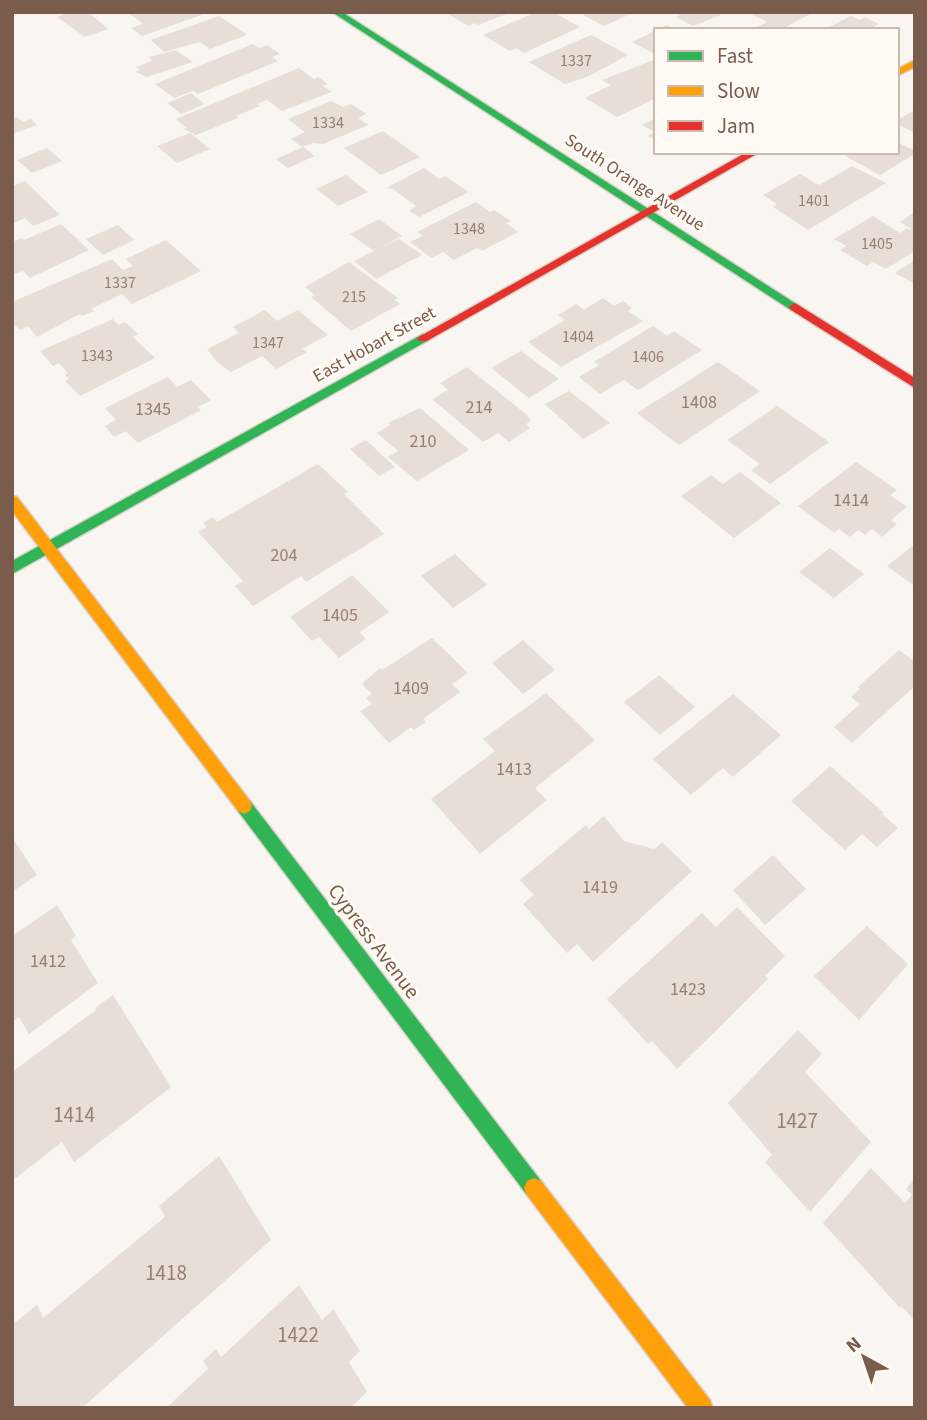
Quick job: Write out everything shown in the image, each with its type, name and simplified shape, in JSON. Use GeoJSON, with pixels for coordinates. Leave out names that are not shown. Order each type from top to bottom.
{"type":"FeatureCollection","features":[{"type":"Feature","properties":{"kind":"street","name":"South Orange Avenue"},"geometry":{"type":"LineString","coordinates":[[335,12],[915,384]]}},
{"type":"Feature","properties":{"kind":"street"},"geometry":{"type":"LineString","coordinates":[[899,72],[915,63]]}},
{"type":"Feature","properties":{"kind":"street","name":"East Hobart Street"},"geometry":{"type":"LineString","coordinates":[[12,568],[751,154]]}},
{"type":"Feature","properties":{"kind":"street","name":"Cypress Avenue"},"geometry":{"type":"LineString","coordinates":[[12,501],[702,1408]]}},
{"type":"Feature","properties":{"kind":"building"},"geometry":{"type":"Polygon","coordinates":[[[70,12],[88,12],[108,29],[85,37],[57,17],[70,12]]]}},
{"type":"Feature","properties":{"kind":"building"},"geometry":{"type":"Polygon","coordinates":[[[445,12],[512,12],[468,26],[445,12]]]}},
{"type":"Feature","properties":{"kind":"building"},"geometry":{"type":"Polygon","coordinates":[[[536,12],[553,12],[580,27],[524,53],[516,48],[510,51],[483,35],[536,12]]]}},
{"type":"Feature","properties":{"kind":"building"},"geometry":{"type":"Polygon","coordinates":[[[590,12],[635,12],[604,26],[583,15],[590,12]]]}},
{"type":"Feature","properties":{"kind":"building"},"geometry":{"type":"Polygon","coordinates":[[[674,12],[714,12],[721,15],[693,26],[676,17],[680,15],[674,12]]]}},
{"type":"Feature","properties":{"kind":"building"},"geometry":{"type":"Polygon","coordinates":[[[746,12],[814,12],[784,28],[756,28],[767,22],[746,12]]]}},
{"type":"Feature","properties":{"kind":"building"},"geometry":{"type":"Polygon","coordinates":[[[207,13],[142,36],[131,28],[143,24],[130,14],[207,13]]]}},
{"type":"Feature","properties":{"kind":"building"},"geometry":{"type":"Polygon","coordinates":[[[219,16],[247,35],[210,49],[200,42],[164,52],[151,40],[219,16]]]}},
{"type":"Feature","properties":{"kind":"building"},"geometry":{"type":"Polygon","coordinates":[[[851,16],[860,20],[865,17],[879,24],[874,26],[878,28],[827,28],[851,16]]]}},
{"type":"Feature","properties":{"kind":"building"},"geometry":{"type":"Polygon","coordinates":[[[654,31],[654,53],[632,42],[653,32],[654,31]]]}},
{"type":"Feature","properties":{"kind":"building"},"geometry":{"type":"Polygon","coordinates":[[[591,35],[628,55],[589,76],[565,84],[529,62],[591,35]]]}},
{"type":"Feature","properties":{"kind":"building"},"geometry":{"type":"Polygon","coordinates":[[[253,44],[259,48],[267,45],[280,54],[272,57],[278,61],[198,94],[193,91],[174,98],[155,84],[253,44]]]}},
{"type":"Feature","properties":{"kind":"building"},"geometry":{"type":"Polygon","coordinates":[[[176,50],[193,62],[147,77],[136,72],[140,70],[136,67],[152,61],[149,57],[176,50]]]}},
{"type":"Feature","properties":{"kind":"building"},"geometry":{"type":"Polygon","coordinates":[[[654,60],[654,99],[617,117],[585,98],[611,85],[602,80],[654,60]]]}},
{"type":"Feature","properties":{"kind":"building"},"geometry":{"type":"Polygon","coordinates":[[[299,68],[314,79],[318,77],[328,84],[323,86],[332,92],[282,111],[267,100],[257,104],[260,106],[236,116],[238,118],[196,135],[183,129],[187,128],[176,119],[299,68]]]}},
{"type":"Feature","properties":{"kind":"building"},"geometry":{"type":"Polygon","coordinates":[[[191,93],[205,104],[181,114],[167,103],[191,93]]]}},
{"type":"Feature","properties":{"kind":"building"},"geometry":{"type":"Polygon","coordinates":[[[331,101],[343,107],[351,104],[366,114],[358,118],[368,125],[323,144],[313,143],[302,147],[291,139],[305,132],[288,119],[331,101]]]}},
{"type":"Feature","properties":{"kind":"building"},"geometry":{"type":"Polygon","coordinates":[[[915,110],[915,133],[899,125],[899,119],[915,110]]]}},
{"type":"Feature","properties":{"kind":"building"},"geometry":{"type":"Polygon","coordinates":[[[16,117],[24,122],[31,119],[37,125],[12,134],[12,118],[16,117]]]}},
{"type":"Feature","properties":{"kind":"building"},"geometry":{"type":"Polygon","coordinates":[[[654,119],[654,131],[642,125],[654,119]]]}},
{"type":"Feature","properties":{"kind":"building"},"geometry":{"type":"Polygon","coordinates":[[[383,131],[420,157],[381,175],[344,148],[383,131]]]}},
{"type":"Feature","properties":{"kind":"building"},"geometry":{"type":"Polygon","coordinates":[[[190,133],[210,149],[177,163],[157,146],[190,133]]]}},
{"type":"Feature","properties":{"kind":"building"},"geometry":{"type":"Polygon","coordinates":[[[899,143],[915,151],[915,154],[880,175],[845,156],[899,154],[899,143]]]}},
{"type":"Feature","properties":{"kind":"building"},"geometry":{"type":"Polygon","coordinates":[[[303,147],[315,156],[288,168],[276,159],[303,147]]]}},
{"type":"Feature","properties":{"kind":"building"},"geometry":{"type":"Polygon","coordinates":[[[47,148],[62,161],[32,173],[17,160],[47,148]]]}},
{"type":"Feature","properties":{"kind":"building"},"geometry":{"type":"Polygon","coordinates":[[[852,166],[886,183],[808,230],[773,207],[777,204],[763,195],[800,174],[819,185],[852,166]]]}},
{"type":"Feature","properties":{"kind":"building"},"geometry":{"type":"Polygon","coordinates":[[[424,168],[439,179],[445,176],[469,192],[419,217],[409,211],[416,206],[393,189],[386,188],[424,168]]]}},
{"type":"Feature","properties":{"kind":"building"},"geometry":{"type":"Polygon","coordinates":[[[346,175],[368,192],[338,206],[316,189],[346,175]]]}},
{"type":"Feature","properties":{"kind":"building"},"geometry":{"type":"Polygon","coordinates":[[[25,181],[60,215],[33,226],[25,218],[12,224],[12,186],[25,181]]]}},
{"type":"Feature","properties":{"kind":"building"},"geometry":{"type":"Polygon","coordinates":[[[476,202],[490,212],[494,210],[511,221],[506,223],[518,232],[482,251],[477,248],[454,260],[443,252],[431,258],[410,242],[423,236],[417,232],[476,202]]]}},
{"type":"Feature","properties":{"kind":"building"},"geometry":{"type":"Polygon","coordinates":[[[915,212],[915,251],[886,269],[873,262],[867,266],[840,250],[846,246],[834,239],[873,216],[900,233],[907,228],[910,230],[912,229],[900,222],[915,212]]]}},
{"type":"Feature","properties":{"kind":"building"},"geometry":{"type":"Polygon","coordinates":[[[379,219],[402,236],[380,248],[399,239],[422,255],[376,279],[354,261],[374,251],[350,234],[379,219]]]}},
{"type":"Feature","properties":{"kind":"building"},"geometry":{"type":"Polygon","coordinates":[[[61,224],[89,250],[30,278],[23,271],[12,275],[12,242],[21,238],[24,240],[61,224]]]}},
{"type":"Feature","properties":{"kind":"building"},"geometry":{"type":"Polygon","coordinates":[[[118,225],[134,240],[103,255],[86,239],[118,225]]]}},
{"type":"Feature","properties":{"kind":"building"},"geometry":{"type":"Polygon","coordinates":[[[166,240],[201,271],[132,304],[122,294],[91,309],[94,311],[82,316],[80,314],[37,337],[28,326],[20,330],[12,322],[12,302],[112,259],[123,270],[133,266],[126,259],[166,240]]]}},
{"type":"Feature","properties":{"kind":"building"},"geometry":{"type":"Polygon","coordinates":[[[915,260],[915,284],[895,273],[915,260]]]}},
{"type":"Feature","properties":{"kind":"building"},"geometry":{"type":"Polygon","coordinates":[[[349,262],[398,298],[394,300],[400,304],[351,331],[311,297],[315,295],[305,287],[349,262]]]}},
{"type":"Feature","properties":{"kind":"building"},"geometry":{"type":"Polygon","coordinates":[[[603,298],[614,306],[623,301],[632,308],[628,311],[643,321],[561,367],[528,342],[565,320],[558,315],[576,304],[584,310],[603,298]]]}},
{"type":"Feature","properties":{"kind":"building"},"geometry":{"type":"Polygon","coordinates":[[[265,310],[277,321],[298,310],[328,335],[302,349],[307,352],[276,369],[262,356],[231,372],[217,362],[207,349],[239,333],[233,327],[265,310]]]}},
{"type":"Feature","properties":{"kind":"building"},"geometry":{"type":"Polygon","coordinates":[[[113,319],[119,325],[125,322],[138,334],[133,337],[155,358],[80,396],[65,381],[69,379],[65,375],[68,373],[59,363],[53,366],[40,351],[113,319]]]}},
{"type":"Feature","properties":{"kind":"building"},"geometry":{"type":"Polygon","coordinates":[[[653,326],[667,336],[674,331],[702,350],[638,390],[624,380],[600,394],[579,377],[599,365],[594,362],[653,326]]]}},
{"type":"Feature","properties":{"kind":"building"},"geometry":{"type":"Polygon","coordinates":[[[521,351],[559,379],[529,398],[491,368],[521,351]]]}},
{"type":"Feature","properties":{"kind":"building"},"geometry":{"type":"Polygon","coordinates":[[[718,362],[760,391],[679,445],[637,413],[718,362]]]}},
{"type":"Feature","properties":{"kind":"building"},"geometry":{"type":"Polygon","coordinates":[[[467,367],[527,415],[531,421],[526,424],[530,428],[509,442],[498,433],[483,442],[432,399],[448,390],[440,383],[467,367]]]}},
{"type":"Feature","properties":{"kind":"building"},"geometry":{"type":"Polygon","coordinates":[[[168,377],[177,387],[191,380],[211,400],[198,407],[201,410],[138,443],[126,431],[114,437],[105,426],[116,420],[105,408],[168,377]]]}},
{"type":"Feature","properties":{"kind":"building"},"geometry":{"type":"Polygon","coordinates":[[[569,391],[610,423],[583,439],[545,404],[569,391]]]}},
{"type":"Feature","properties":{"kind":"building"},"geometry":{"type":"Polygon","coordinates":[[[777,406],[829,442],[770,484],[751,470],[760,464],[727,440],[777,406]]]}},
{"type":"Feature","properties":{"kind":"building"},"geometry":{"type":"Polygon","coordinates":[[[420,408],[469,450],[417,481],[388,457],[398,451],[377,433],[390,425],[388,423],[420,408]]]}},
{"type":"Feature","properties":{"kind":"building"},"geometry":{"type":"Polygon","coordinates":[[[366,440],[395,467],[379,476],[350,449],[366,440]]]}},
{"type":"Feature","properties":{"kind":"building"},"geometry":{"type":"Polygon","coordinates":[[[856,462],[897,490],[890,495],[907,507],[891,520],[897,524],[882,537],[872,529],[865,535],[858,530],[850,537],[839,529],[834,533],[798,506],[856,462]]]}},
{"type":"Feature","properties":{"kind":"building"},"geometry":{"type":"Polygon","coordinates":[[[318,464],[348,492],[344,494],[384,534],[306,582],[301,576],[253,606],[235,586],[243,581],[198,532],[207,527],[203,523],[213,517],[217,522],[318,464]]]}},
{"type":"Feature","properties":{"kind":"building"},"geometry":{"type":"Polygon","coordinates":[[[740,472],[781,503],[734,538],[681,496],[711,475],[723,484],[740,472]]]}},
{"type":"Feature","properties":{"kind":"building"},"geometry":{"type":"Polygon","coordinates":[[[915,544],[915,586],[887,566],[915,544]]]}},
{"type":"Feature","properties":{"kind":"building"},"geometry":{"type":"Polygon","coordinates":[[[830,548],[864,574],[834,598],[799,572],[830,548]]]}},
{"type":"Feature","properties":{"kind":"building"},"geometry":{"type":"Polygon","coordinates":[[[455,554],[487,585],[453,608],[421,576],[455,554]]]}},
{"type":"Feature","properties":{"kind":"building"},"geometry":{"type":"Polygon","coordinates":[[[352,575],[389,612],[360,632],[366,639],[339,658],[319,637],[312,641],[290,617],[352,575]]]}},
{"type":"Feature","properties":{"kind":"building"},"geometry":{"type":"Polygon","coordinates":[[[432,638],[468,673],[452,684],[460,692],[423,719],[426,722],[414,730],[411,727],[389,743],[360,711],[372,704],[366,698],[372,694],[362,684],[380,668],[382,670],[432,638]]]}},
{"type":"Feature","properties":{"kind":"building"},"geometry":{"type":"Polygon","coordinates":[[[523,640],[555,670],[523,694],[492,663],[523,640]]]}},
{"type":"Feature","properties":{"kind":"building"},"geometry":{"type":"Polygon","coordinates":[[[899,650],[915,662],[915,686],[852,743],[834,727],[860,704],[851,697],[860,689],[858,687],[899,650]]]}},
{"type":"Feature","properties":{"kind":"building"},"geometry":{"type":"Polygon","coordinates":[[[659,675],[695,707],[660,735],[624,702],[659,675]]]}},
{"type":"Feature","properties":{"kind":"building"},"geometry":{"type":"Polygon","coordinates":[[[546,693],[595,740],[535,788],[547,800],[480,854],[431,799],[495,751],[483,739],[546,693]]]}},
{"type":"Feature","properties":{"kind":"building"},"geometry":{"type":"Polygon","coordinates":[[[733,694],[781,735],[733,777],[723,768],[691,795],[653,759],[733,694]]]}},
{"type":"Feature","properties":{"kind":"building"},"geometry":{"type":"Polygon","coordinates":[[[830,766],[898,828],[877,847],[862,834],[845,850],[791,801],[830,766]]]}},
{"type":"Feature","properties":{"kind":"building"},"geometry":{"type":"Polygon","coordinates":[[[604,816],[624,841],[654,849],[662,842],[692,871],[593,962],[577,944],[567,953],[523,904],[534,895],[520,880],[586,825],[589,829],[604,816]]]}},
{"type":"Feature","properties":{"kind":"building"},"geometry":{"type":"Polygon","coordinates":[[[12,837],[37,875],[12,892],[12,837]]]}},
{"type":"Feature","properties":{"kind":"building"},"geometry":{"type":"Polygon","coordinates":[[[773,855],[806,889],[765,925],[733,890],[773,855]]]}},
{"type":"Feature","properties":{"kind":"building"},"geometry":{"type":"Polygon","coordinates":[[[57,905],[76,936],[71,940],[98,983],[29,1034],[19,1017],[12,1022],[12,936],[57,905]]]}},
{"type":"Feature","properties":{"kind":"building"},"geometry":{"type":"Polygon","coordinates":[[[737,907],[785,956],[765,976],[768,979],[677,1069],[652,1041],[648,1044],[607,999],[702,913],[716,927],[737,907]]]}},
{"type":"Feature","properties":{"kind":"building"},"geometry":{"type":"Polygon","coordinates":[[[867,926],[908,964],[859,1020],[814,976],[867,926]]]}},
{"type":"Feature","properties":{"kind":"building"},"geometry":{"type":"Polygon","coordinates":[[[113,995],[171,1087],[74,1162],[62,1142],[12,1181],[12,1072],[113,995]]]}},
{"type":"Feature","properties":{"kind":"building"},"geometry":{"type":"Polygon","coordinates":[[[798,1030],[822,1054],[805,1072],[871,1142],[810,1212],[765,1162],[772,1155],[728,1103],[798,1030]]]}},
{"type":"Feature","properties":{"kind":"building"},"geometry":{"type":"Polygon","coordinates":[[[219,1156],[271,1240],[82,1408],[12,1408],[12,1325],[37,1305],[43,1318],[165,1217],[159,1206],[219,1156]]]}},
{"type":"Feature","properties":{"kind":"building"},"geometry":{"type":"Polygon","coordinates":[[[871,1168],[905,1203],[912,1195],[906,1189],[913,1181],[915,1183],[915,1321],[823,1223],[871,1168]]]}},
{"type":"Feature","properties":{"kind":"building"},"geometry":{"type":"Polygon","coordinates":[[[299,1285],[322,1320],[333,1309],[360,1351],[349,1362],[367,1392],[351,1408],[166,1408],[208,1369],[203,1361],[216,1349],[221,1357],[299,1285]]]}},
{"type":"Feature","properties":{"kind":"traffic: fast"},"geometry":{"type":"LineString","coordinates":[[336,12],[795,307]]}},
{"type":"Feature","properties":{"kind":"traffic: fast"},"geometry":{"type":"LineString","coordinates":[[12,568],[423,338]]}},
{"type":"Feature","properties":{"kind":"traffic: fast"},"geometry":{"type":"LineString","coordinates":[[244,806],[534,1188]]}},
{"type":"Feature","properties":{"kind":"traffic: slow"},"geometry":{"type":"LineString","coordinates":[[899,72],[915,63]]}},
{"type":"Feature","properties":{"kind":"traffic: slow"},"geometry":{"type":"LineString","coordinates":[[12,501],[244,806]]}},
{"type":"Feature","properties":{"kind":"traffic: slow"},"geometry":{"type":"LineString","coordinates":[[534,1188],[702,1408]]}},
{"type":"Feature","properties":{"kind":"traffic: jam"},"geometry":{"type":"LineString","coordinates":[[423,338],[751,154]]}},
{"type":"Feature","properties":{"kind":"traffic: jam"},"geometry":{"type":"LineString","coordinates":[[795,307],[915,384]]}}]}
